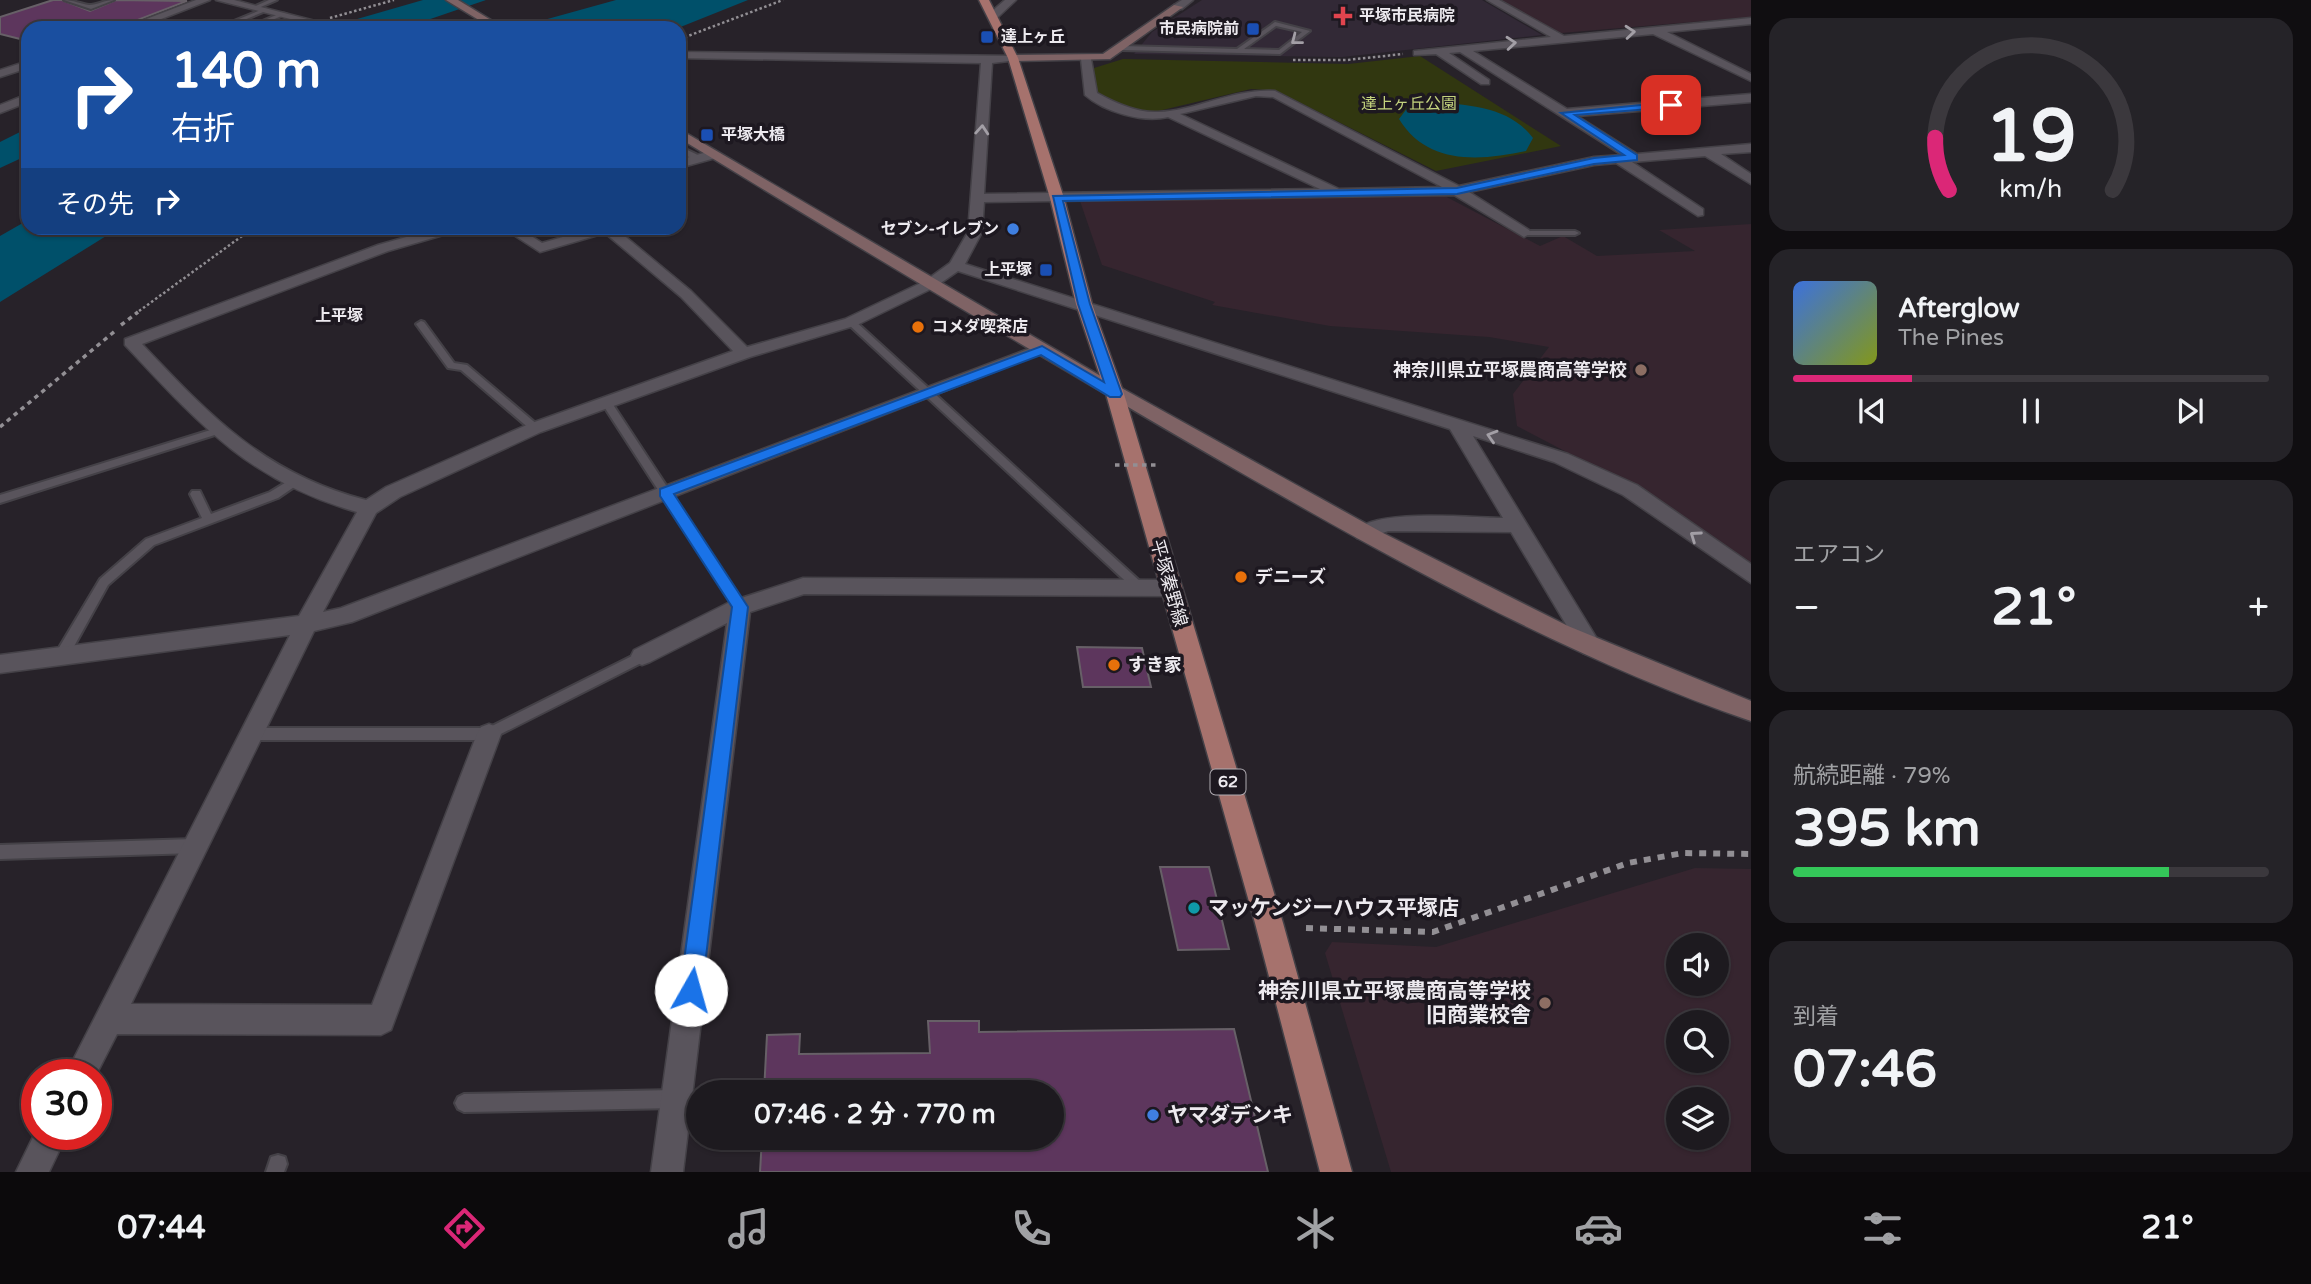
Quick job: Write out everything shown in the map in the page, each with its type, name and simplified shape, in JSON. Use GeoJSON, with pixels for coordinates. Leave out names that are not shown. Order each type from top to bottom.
{"type":"FeatureCollection","features":[{"type":"Feature","properties":{"kind":"main road","name":"平塚秦野線"},"geometry":{"type":"LineString","coordinates":[[984,0],[994,15],[1013,58],[1057,198],[1084,304],[1115,394],[1269,923],[1336,1172]]}},
{"type":"Feature","properties":{"kind":"street"},"geometry":{"type":"LineString","coordinates":[[147,21],[205,0]]}},
{"type":"Feature","properties":{"kind":"street"},"geometry":{"type":"LineString","coordinates":[[221,0],[310,21]]}},
{"type":"Feature","properties":{"kind":"street"},"geometry":{"type":"LineString","coordinates":[[451,0],[487,21]]}},
{"type":"Feature","properties":{"kind":"street"},"geometry":{"type":"LineString","coordinates":[[994,15],[1011,0]]}},
{"type":"Feature","properties":{"kind":"street"},"geometry":{"type":"LineString","coordinates":[[686,55],[987,60],[1106,57],[1188,0]]}},
{"type":"Feature","properties":{"kind":"street"},"geometry":{"type":"LineString","coordinates":[[1492,0],[1562,39]]}},
{"type":"Feature","properties":{"kind":"street"},"geometry":{"type":"LineString","coordinates":[[1418,53],[1751,21]]}},
{"type":"Feature","properties":{"kind":"street"},"geometry":{"type":"LineString","coordinates":[[1654,30],[1745,71],[1751,78]]}},
{"type":"Feature","properties":{"kind":"street"},"geometry":{"type":"LineString","coordinates":[[1461,48],[1634,158]]}},
{"type":"Feature","properties":{"kind":"street"},"geometry":{"type":"LineString","coordinates":[[1437,50],[1485,82]]}},
{"type":"Feature","properties":{"kind":"street"},"geometry":{"type":"LineString","coordinates":[[1086,59],[1088,89],[1096,100],[1129,113],[1170,114],[1256,93],[1275,94],[1457,191],[1524,233]]}},
{"type":"Feature","properties":{"kind":"street"},"geometry":{"type":"LineString","coordinates":[[89,1059],[251,734],[369,508],[393,492],[535,428],[744,353],[851,322],[930,284],[956,266],[975,232],[987,60]]}},
{"type":"Feature","properties":{"kind":"street"},"geometry":{"type":"LineString","coordinates":[[0,65],[21,72]]}},
{"type":"Feature","properties":{"kind":"street"},"geometry":{"type":"LineString","coordinates":[[0,74],[21,66]]}},
{"type":"Feature","properties":{"kind":"street"},"geometry":{"type":"LineString","coordinates":[[1565,113],[1751,98]]}},
{"type":"Feature","properties":{"kind":"street"},"geometry":{"type":"LineString","coordinates":[[0,109],[21,101]]}},
{"type":"Feature","properties":{"kind":"street"},"geometry":{"type":"LineString","coordinates":[[1170,114],[1338,193]]}},
{"type":"Feature","properties":{"kind":"street"},"geometry":{"type":"LineString","coordinates":[[686,137],[1115,394],[1364,533],[1591,647],[1751,711]]}},
{"type":"Feature","properties":{"kind":"street"},"geometry":{"type":"LineString","coordinates":[[978,198],[1457,191],[1594,161],[1751,148]]}},
{"type":"Feature","properties":{"kind":"street"},"geometry":{"type":"LineString","coordinates":[[1707,151],[1751,180]]}},
{"type":"Feature","properties":{"kind":"street"},"geometry":{"type":"LineString","coordinates":[[686,162],[714,154]]}},
{"type":"Feature","properties":{"kind":"street"},"geometry":{"type":"LineString","coordinates":[[1619,159],[1698,212]]}},
{"type":"Feature","properties":{"kind":"street"},"geometry":{"type":"LineString","coordinates":[[369,508],[339,500],[293,482],[217,430],[131,342],[383,248],[428,235]]}},
{"type":"Feature","properties":{"kind":"street"},"geometry":{"type":"LineString","coordinates":[[520,235],[540,248],[584,235]]}},
{"type":"Feature","properties":{"kind":"street"},"geometry":{"type":"LineString","coordinates":[[615,235],[686,294],[744,353]]}},
{"type":"Feature","properties":{"kind":"street"},"geometry":{"type":"LineString","coordinates":[[956,266],[1084,304],[1561,458],[1630,490],[1751,575]]}},
{"type":"Feature","properties":{"kind":"street"},"geometry":{"type":"LineString","coordinates":[[0,664],[344,617],[1042,350]]}},
{"type":"Feature","properties":{"kind":"street"},"geometry":{"type":"LineString","coordinates":[[1457,425],[1591,647]]}},
{"type":"Feature","properties":{"kind":"street"},"geometry":{"type":"LineString","coordinates":[[1364,533],[1386,524],[1515,525]]}},
{"type":"Feature","properties":{"kind":"street"},"geometry":{"type":"LineString","coordinates":[[642,656],[740,607],[803,586],[1171,588]]}},
{"type":"Feature","properties":{"kind":"street"},"geometry":{"type":"LineString","coordinates":[[667,1172],[740,607]]}},
{"type":"Feature","properties":{"kind":"street"},"geometry":{"type":"LineString","coordinates":[[109,1019],[381,1020],[489,734]]}},
{"type":"Feature","properties":{"kind":"street"},"geometry":{"type":"LineString","coordinates":[[32,1172],[43,1150]]}},
{"type":"Feature","properties":{"kind":"lane"},"geometry":{"type":"LineString","coordinates":[[66,0],[91,6],[111,0]]}},
{"type":"Feature","properties":{"kind":"lane"},"geometry":{"type":"LineString","coordinates":[[229,21],[251,5],[274,0]]}},
{"type":"Feature","properties":{"kind":"lane"},"geometry":{"type":"LineString","coordinates":[[266,21],[283,14]]}},
{"type":"Feature","properties":{"kind":"lane"},"geometry":{"type":"LineString","coordinates":[[1121,48],[1238,51],[1280,52],[1307,31],[1275,24],[1238,51]]}},
{"type":"Feature","properties":{"kind":"lane"},"geometry":{"type":"LineString","coordinates":[[686,152],[697,158]]}},
{"type":"Feature","properties":{"kind":"lane"},"geometry":{"type":"LineString","coordinates":[[1524,233],[1575,233]]}},
{"type":"Feature","properties":{"kind":"lane"},"geometry":{"type":"LineString","coordinates":[[851,322],[1139,587]]}},
{"type":"Feature","properties":{"kind":"lane"},"geometry":{"type":"LineString","coordinates":[[421,324],[451,366],[464,367],[535,428]]}},
{"type":"Feature","properties":{"kind":"lane"},"geometry":{"type":"LineString","coordinates":[[606,402],[740,607]]}},
{"type":"Feature","properties":{"kind":"lane"},"geometry":{"type":"LineString","coordinates":[[0,499],[217,430]]}},
{"type":"Feature","properties":{"kind":"lane"},"geometry":{"type":"LineString","coordinates":[[62,656],[104,582],[150,542],[274,495],[293,482]]}},
{"type":"Feature","properties":{"kind":"lane"},"geometry":{"type":"LineString","coordinates":[[195,494],[208,519]]}},
{"type":"Feature","properties":{"kind":"lane"},"geometry":{"type":"LineString","coordinates":[[251,734],[489,734],[642,656]]}},
{"type":"Feature","properties":{"kind":"lane"},"geometry":{"type":"LineString","coordinates":[[0,852],[195,846]]}},
{"type":"Feature","properties":{"kind":"lane"},"geometry":{"type":"LineString","coordinates":[[464,1102],[677,1099]]}},
{"type":"Feature","properties":{"kind":"path"},"geometry":{"type":"LineString","coordinates":[[318,21],[394,0]]}},
{"type":"Feature","properties":{"kind":"path"},"geometry":{"type":"LineString","coordinates":[[686,36],[783,0]]}},
{"type":"Feature","properties":{"kind":"path"},"geometry":{"type":"LineString","coordinates":[[1115,465],[1159,465]]}},
{"type":"Feature","properties":{"kind":"path"},"geometry":{"type":"LineString","coordinates":[[1306,928],[1433,932],[1628,863],[1683,853],[1751,854]]}},
{"type":"Feature","properties":{"kind":"shaded area","name":"平塚市民病院"},"geometry":{"type":"Polygon","coordinates":[[[1202,0],[1482,0],[1542,35],[1342,57],[1134,54],[1152,32],[1202,0]]]}},
{"type":"Feature","properties":{"kind":"shaded area"},"geometry":{"type":"Polygon","coordinates":[[[1497,0],[1751,0],[1751,17],[1561,33],[1497,0]]]}},
{"type":"Feature","properties":{"kind":"shaded area","name":"神奈川県立平塚農商高等学校"},"geometry":{"type":"Polygon","coordinates":[[[1441,194],[1540,246],[1563,236],[1597,256],[1695,251],[1659,230],[1751,224],[1751,567],[1643,492],[1517,426],[1513,394],[1549,347],[1489,337],[1330,326],[1212,305],[1215,302],[1102,265],[1080,201],[1441,194]]]}},
{"type":"Feature","properties":{"kind":"shaded area","name":"神奈川県立平塚農商高等学校 旧商業校舎"},"geometry":{"type":"Polygon","coordinates":[[[1695,868],[1751,869],[1751,1172],[1391,1172],[1325,953],[1332,942],[1436,947],[1695,868]]]}},
{"type":"Feature","properties":{"kind":"green space","name":"達上ヶ丘公園"},"geometry":{"type":"Polygon","coordinates":[[[1420,56],[1561,146],[1436,171],[1277,91],[1251,89],[1154,112],[1138,111],[1096,96],[1092,82],[1094,68],[1123,59],[1348,64],[1420,56]]]}},
{"type":"Feature","properties":{"kind":"water"},"geometry":{"type":"Polygon","coordinates":[[[423,0],[486,0],[424,21],[350,21],[423,0]]]}},
{"type":"Feature","properties":{"kind":"water"},"geometry":{"type":"Polygon","coordinates":[[[616,0],[748,0],[686,25],[686,21],[540,21],[616,0]]]}},
{"type":"Feature","properties":{"kind":"water"},"geometry":{"type":"Polygon","coordinates":[[[1434,102],[1475,107],[1501,114],[1524,128],[1533,138],[1526,151],[1490,157],[1455,156],[1439,152],[1424,145],[1399,119],[1408,107],[1434,102]]]}},
{"type":"Feature","properties":{"kind":"water"},"geometry":{"type":"Polygon","coordinates":[[[21,132],[21,158],[0,168],[0,142],[21,132]]]}},
{"type":"Feature","properties":{"kind":"water"},"geometry":{"type":"Polygon","coordinates":[[[21,224],[21,235],[108,235],[0,302],[0,236],[21,224]]]}},
{"type":"Feature","properties":{"kind":"building"},"geometry":{"type":"Polygon","coordinates":[[[53,0],[62,0],[90,11],[116,0],[187,1],[135,21],[21,21],[21,39],[0,34],[0,17],[53,0]]]}},
{"type":"Feature","properties":{"kind":"building"},"geometry":{"type":"Polygon","coordinates":[[[1077,647],[1142,648],[1151,687],[1083,687],[1077,647]]]}},
{"type":"Feature","properties":{"kind":"building","name":"マッケンジーハウス平塚店"},"geometry":{"type":"Polygon","coordinates":[[[1160,867],[1209,867],[1229,949],[1178,950],[1160,867]]]}},
{"type":"Feature","properties":{"kind":"building","name":"ヤマダデンキ"},"geometry":{"type":"Polygon","coordinates":[[[928,1021],[979,1021],[979,1032],[1234,1029],[1268,1172],[760,1172],[761,1150],[1064,1150],[1064,1080],[765,1080],[767,1035],[800,1034],[799,1054],[930,1053],[928,1021]]]}},
{"type":"Feature","properties":{"kind":"place","name":"平塚市民病院"},"geometry":{"type":"Point","coordinates":[1343,16]}},
{"type":"Feature","properties":{"kind":"place","name":"市民病院前"},"geometry":{"type":"Point","coordinates":[1253,29]}},
{"type":"Feature","properties":{"kind":"place","name":"達上ヶ丘"},"geometry":{"type":"Point","coordinates":[987,37]}},
{"type":"Feature","properties":{"kind":"place","name":"平塚大橋"},"geometry":{"type":"Point","coordinates":[707,135]}},
{"type":"Feature","properties":{"kind":"place","name":"セブン-イレブン"},"geometry":{"type":"Point","coordinates":[1013,229]}},
{"type":"Feature","properties":{"kind":"place","name":"上平塚"},"geometry":{"type":"Point","coordinates":[1046,270]}},
{"type":"Feature","properties":{"kind":"place","name":"コメダ喫茶店"},"geometry":{"type":"Point","coordinates":[918,327]}},
{"type":"Feature","properties":{"kind":"place","name":"神奈川県立平塚農商高等学校"},"geometry":{"type":"Point","coordinates":[1641,370]}},
{"type":"Feature","properties":{"kind":"place","name":"デニーズ"},"geometry":{"type":"Point","coordinates":[1241,577]}},
{"type":"Feature","properties":{"kind":"place","name":"すき家"},"geometry":{"type":"Point","coordinates":[1114,665]}},
{"type":"Feature","properties":{"kind":"place","name":"マッケンジーハウス平塚店"},"geometry":{"type":"Point","coordinates":[1194,908]}},
{"type":"Feature","properties":{"kind":"place","name":"神奈川県立平塚農商高等学校 旧商業校舎"},"geometry":{"type":"Point","coordinates":[1545,1003]}},
{"type":"Feature","properties":{"kind":"place","name":"ヤマダデンキ"},"geometry":{"type":"Point","coordinates":[1153,1115]}},
{"type":"Feature","properties":{"kind":"district","name":"上平塚"},"geometry":{"type":"Point","coordinates":[339,316]}},
{"type":"Feature","properties":{"kind":"route"},"geometry":{"type":"LineString","coordinates":[[691,990],[740,607],[665,492],[932,394],[1042,350],[1115,394],[1084,304],[1057,198],[1457,191],[1594,161],[1634,158],[1565,113],[1671,105]]}}]}
